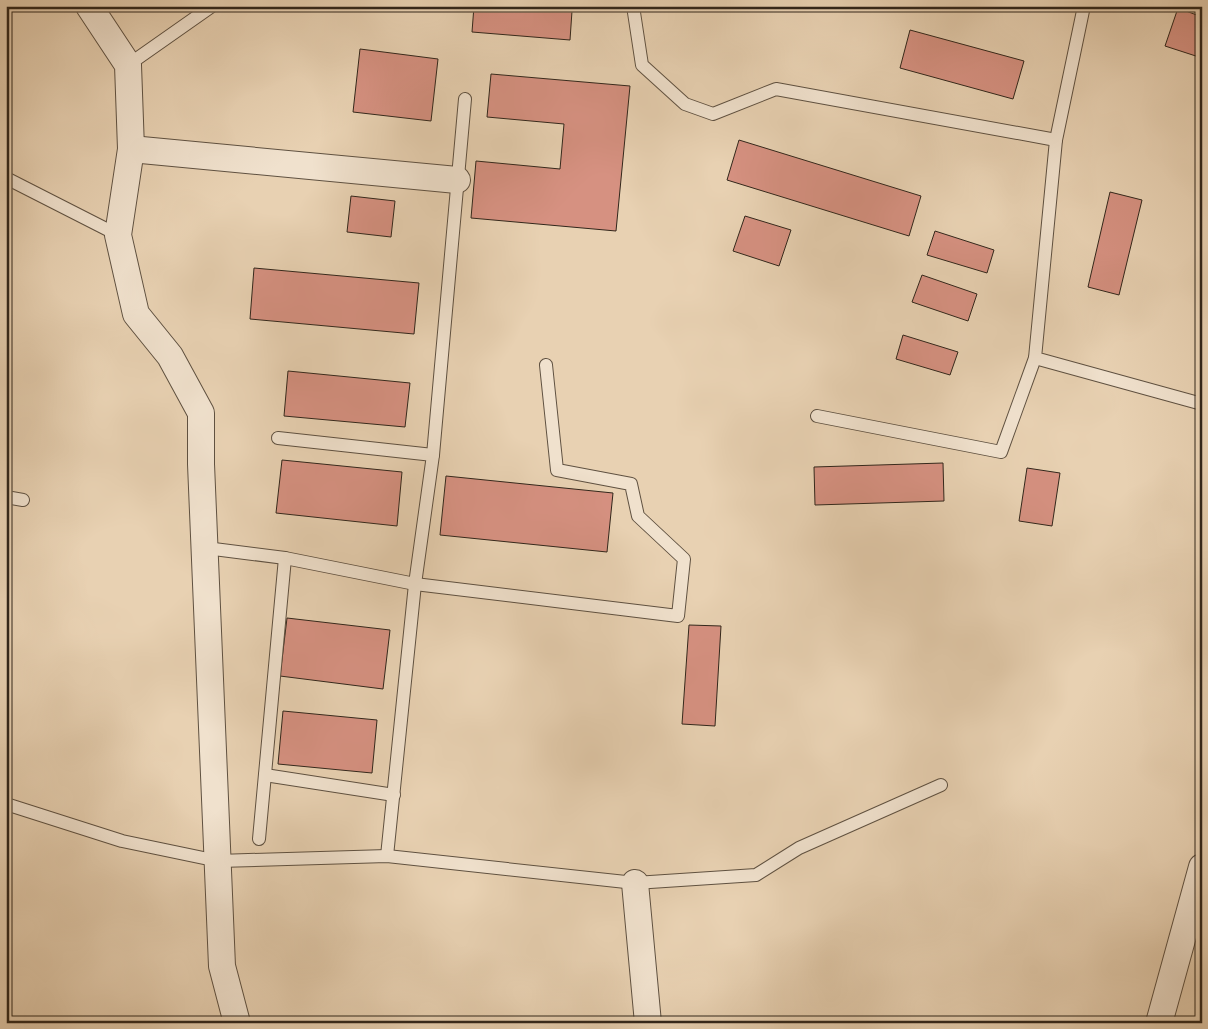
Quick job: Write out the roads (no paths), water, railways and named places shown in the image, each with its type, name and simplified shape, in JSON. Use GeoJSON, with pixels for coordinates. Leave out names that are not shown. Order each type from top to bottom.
{"type":"FeatureCollection","features":[{"type":"Feature","properties":{"kind":"street"},"geometry":{"type":"LineString","coordinates":[[89,6],[128,66],[131,150],[118,235],[136,314],[170,356],[201,413],[201,464],[222,966],[237,1023]]}},
{"type":"Feature","properties":{"kind":"street"},"geometry":{"type":"LineString","coordinates":[[131,150],[456,180]]}},
{"type":"Feature","properties":{"kind":"street"},"geometry":{"type":"LineString","coordinates":[[1159,1023],[1202,867]]}},
{"type":"Feature","properties":{"kind":"street"},"geometry":{"type":"LineString","coordinates":[[635,883],[648,1023]]}},
{"type":"Feature","properties":{"kind":"lane"},"geometry":{"type":"LineString","coordinates":[[128,66],[212,6]]}},
{"type":"Feature","properties":{"kind":"lane"},"geometry":{"type":"LineString","coordinates":[[633,6],[642,65],[685,104],[713,114],[776,89],[1056,140]]}},
{"type":"Feature","properties":{"kind":"lane"},"geometry":{"type":"LineString","coordinates":[[817,416],[1001,452],[1035,358],[1056,140],[1084,6]]}},
{"type":"Feature","properties":{"kind":"lane"},"geometry":{"type":"LineString","coordinates":[[387,856],[415,584],[433,455],[456,180],[465,99]]}},
{"type":"Feature","properties":{"kind":"lane"},"geometry":{"type":"LineString","coordinates":[[6,178],[118,235]]}},
{"type":"Feature","properties":{"kind":"lane"},"geometry":{"type":"LineString","coordinates":[[1035,358],[1202,404]]}},
{"type":"Feature","properties":{"kind":"lane"},"geometry":{"type":"LineString","coordinates":[[206,548],[285,558],[415,584],[678,616],[684,559],[638,516],[630,484],[557,470],[546,365]]}},
{"type":"Feature","properties":{"kind":"lane"},"geometry":{"type":"LineString","coordinates":[[278,438],[433,455]]}},
{"type":"Feature","properties":{"kind":"lane"},"geometry":{"type":"LineString","coordinates":[[6,497],[22,500]]}},
{"type":"Feature","properties":{"kind":"lane"},"geometry":{"type":"LineString","coordinates":[[259,840],[285,558]]}},
{"type":"Feature","properties":{"kind":"lane"},"geometry":{"type":"LineString","coordinates":[[265,775],[394,795]]}},
{"type":"Feature","properties":{"kind":"lane"},"geometry":{"type":"LineString","coordinates":[[6,804],[122,842],[218,861],[387,856],[635,883],[756,874],[799,848],[941,785]]}}]}
